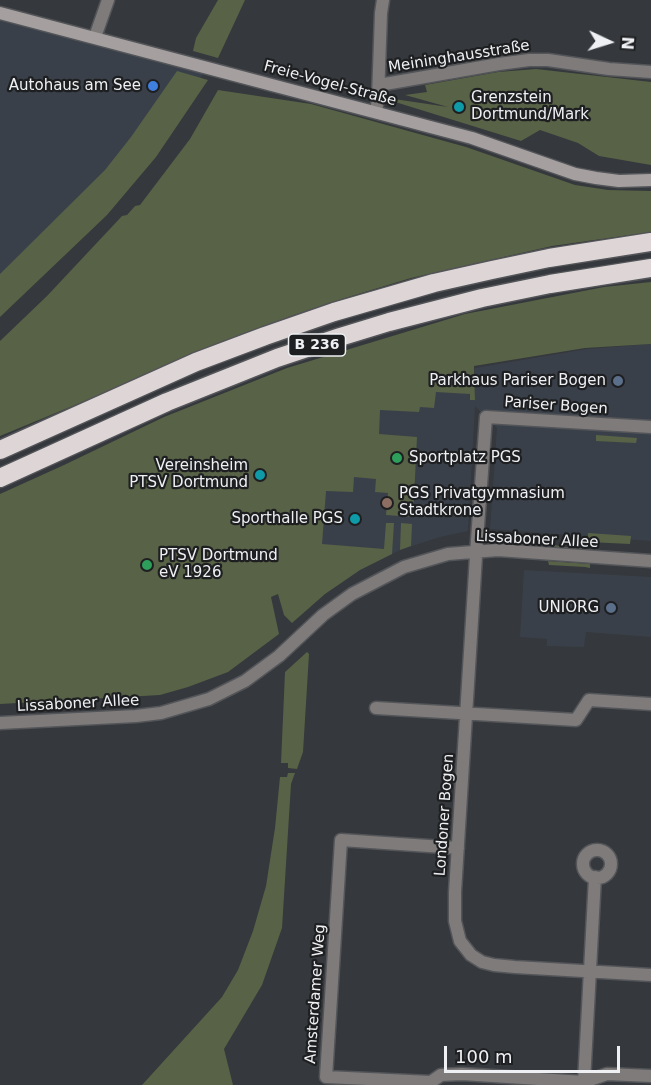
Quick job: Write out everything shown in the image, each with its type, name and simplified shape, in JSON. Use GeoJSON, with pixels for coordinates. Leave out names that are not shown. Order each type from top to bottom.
{"type":"FeatureCollection","features":[{"type":"Feature","properties":{"kind":"highway","name":"B 236"},"geometry":{"type":"LineString","coordinates":[[0,450],[195,363],[334,312],[434,283],[492,270],[549,258],[651,242]]}},
{"type":"Feature","properties":{"kind":"highway","name":"B 236"},"geometry":{"type":"LineString","coordinates":[[0,478],[176,399],[277,358],[340,337],[482,298],[550,284],[651,268]]}},
{"type":"Feature","properties":{"kind":"street"},"geometry":{"type":"LineString","coordinates":[[95,38],[108,0]]}},
{"type":"Feature","properties":{"kind":"street"},"geometry":{"type":"LineString","coordinates":[[376,112],[383,0]]}},
{"type":"Feature","properties":{"kind":"street","name":"Freie-Vogel-Straße"},"geometry":{"type":"LineString","coordinates":[[0,13],[472,138],[575,174],[619,181],[651,180]]}},
{"type":"Feature","properties":{"kind":"street","name":"Meininghausstraße"},"geometry":{"type":"LineString","coordinates":[[379,85],[529,60],[548,60],[609,69],[651,72]]}},
{"type":"Feature","properties":{"kind":"street","name":"Pariser Bogen"},"geometry":{"type":"LineString","coordinates":[[476,551],[486,417],[651,427]]}},
{"type":"Feature","properties":{"kind":"street","name":"Lissaboner Allee"},"geometry":{"type":"LineString","coordinates":[[0,723],[136,716],[161,713],[209,699],[254,675],[279,656],[323,615],[352,594],[404,567],[448,554],[498,550],[651,561]]}},
{"type":"Feature","properties":{"kind":"street","name":"Londoner Bogen"},"geometry":{"type":"LineString","coordinates":[[476,551],[455,892],[455,921],[460,941],[471,955],[482,962],[494,965],[651,975]]}},
{"type":"Feature","properties":{"kind":"street"},"geometry":{"type":"LineString","coordinates":[[376,708],[576,720],[590,700],[651,704]]}},
{"type":"Feature","properties":{"kind":"street","name":"Amsterdamer Weg"},"geometry":{"type":"LineString","coordinates":[[458,848],[341,840],[326,1077],[431,1082],[441,1075],[462,1074],[584,1082],[607,1074],[651,1076]]}},
{"type":"Feature","properties":{"kind":"street"},"geometry":{"type":"LineString","coordinates":[[584,1082],[595,877]]}},
{"type":"Feature","properties":{"kind":"shaded area"},"geometry":{"type":"Polygon","coordinates":[[[0,13],[206,70],[134,170],[0,300],[0,13]]]}},
{"type":"Feature","properties":{"kind":"shaded area"},"geometry":{"type":"Polygon","coordinates":[[[651,344],[651,541],[490,529],[497,428],[475,406],[468,531],[400,550],[360,570],[325,594],[293,433],[468,375],[470,400],[475,400],[475,368],[587,349],[651,344]]]}},
{"type":"Feature","properties":{"kind":"shaded area"},"geometry":{"type":"Polygon","coordinates":[[[524,570],[651,577],[651,637],[586,632],[584,647],[547,646],[547,639],[520,637],[524,570]]]}},
{"type":"Feature","properties":{"kind":"green space"},"geometry":{"type":"Polygon","coordinates":[[[218,0],[245,0],[218,58],[193,51],[196,38],[218,0]]]}},
{"type":"Feature","properties":{"kind":"green space"},"geometry":{"type":"Polygon","coordinates":[[[536,69],[651,82],[651,165],[599,156],[578,143],[540,130],[521,141],[392,101],[394,99],[448,107],[405,95],[427,92],[425,85],[498,72],[536,69]]]}},
{"type":"Feature","properties":{"kind":"green space"},"geometry":{"type":"Polygon","coordinates":[[[177,71],[208,80],[156,157],[107,215],[0,317],[0,274],[105,170],[177,71]]]}},
{"type":"Feature","properties":{"kind":"green space"},"geometry":{"type":"Polygon","coordinates":[[[218,90],[311,104],[466,147],[575,185],[608,190],[651,191],[651,232],[552,246],[411,278],[345,298],[288,317],[0,436],[0,341],[47,296],[122,216],[140,205],[190,139],[218,90]]]}},
{"type":"Feature","properties":{"kind":"green space"},"geometry":{"type":"Polygon","coordinates":[[[651,282],[651,344],[585,348],[474,366],[475,400],[470,400],[470,394],[436,392],[434,408],[420,407],[419,412],[380,410],[379,434],[417,437],[413,517],[386,515],[388,493],[375,492],[376,479],[354,477],[353,492],[326,491],[322,544],[384,549],[386,523],[394,523],[392,554],[360,570],[325,594],[292,623],[284,615],[278,594],[271,597],[279,634],[228,672],[160,695],[0,704],[0,494],[164,417],[287,368],[465,314],[604,287],[651,282]]]}},
{"type":"Feature","properties":{"kind":"green space"},"geometry":{"type":"Polygon","coordinates":[[[596,435],[637,438],[636,443],[596,441],[596,435]]]}},
{"type":"Feature","properties":{"kind":"green space"},"geometry":{"type":"Polygon","coordinates":[[[401,523],[412,524],[411,546],[400,550],[401,523]]]}},
{"type":"Feature","properties":{"kind":"green space"},"geometry":{"type":"Polygon","coordinates":[[[588,533],[631,536],[630,544],[588,542],[588,533]]]}},
{"type":"Feature","properties":{"kind":"green space"},"geometry":{"type":"Polygon","coordinates":[[[530,541],[590,549],[590,552],[525,543],[530,541]]]}},
{"type":"Feature","properties":{"kind":"green space"},"geometry":{"type":"Polygon","coordinates":[[[548,561],[590,564],[590,568],[549,565],[548,561]]]}},
{"type":"Feature","properties":{"kind":"green space"},"geometry":{"type":"Polygon","coordinates":[[[307,652],[309,654],[303,752],[297,769],[288,768],[288,763],[281,763],[285,672],[307,652]]]}},
{"type":"Feature","properties":{"kind":"green space"},"geometry":{"type":"Polygon","coordinates":[[[288,773],[295,773],[291,784],[282,928],[262,985],[224,1049],[233,1085],[142,1085],[222,997],[238,970],[253,931],[266,886],[280,777],[287,777],[288,773]]]}},
{"type":"Feature","properties":{"kind":"place","name":"Autohaus am See"},"geometry":{"type":"Point","coordinates":[153,86]}},
{"type":"Feature","properties":{"kind":"place","name":"Grenzstein Dortmund/Mark"},"geometry":{"type":"Point","coordinates":[459,107]}},
{"type":"Feature","properties":{"kind":"place","name":"Parkhaus Pariser Bogen"},"geometry":{"type":"Point","coordinates":[618,381]}},
{"type":"Feature","properties":{"kind":"place","name":"Sportplatz PGS"},"geometry":{"type":"Point","coordinates":[397,458]}},
{"type":"Feature","properties":{"kind":"place","name":"Vereinsheim PTSV Dortmund"},"geometry":{"type":"Point","coordinates":[260,475]}},
{"type":"Feature","properties":{"kind":"place","name":"PGS Privatgymnasium Stadtkrone"},"geometry":{"type":"Point","coordinates":[387,503]}},
{"type":"Feature","properties":{"kind":"place","name":"Sporthalle PGS"},"geometry":{"type":"Point","coordinates":[355,519]}},
{"type":"Feature","properties":{"kind":"place","name":"PTSV Dortmund eV 1926"},"geometry":{"type":"Point","coordinates":[147,565]}},
{"type":"Feature","properties":{"kind":"place","name":"UNIORG"},"geometry":{"type":"Point","coordinates":[611,608]}}]}
